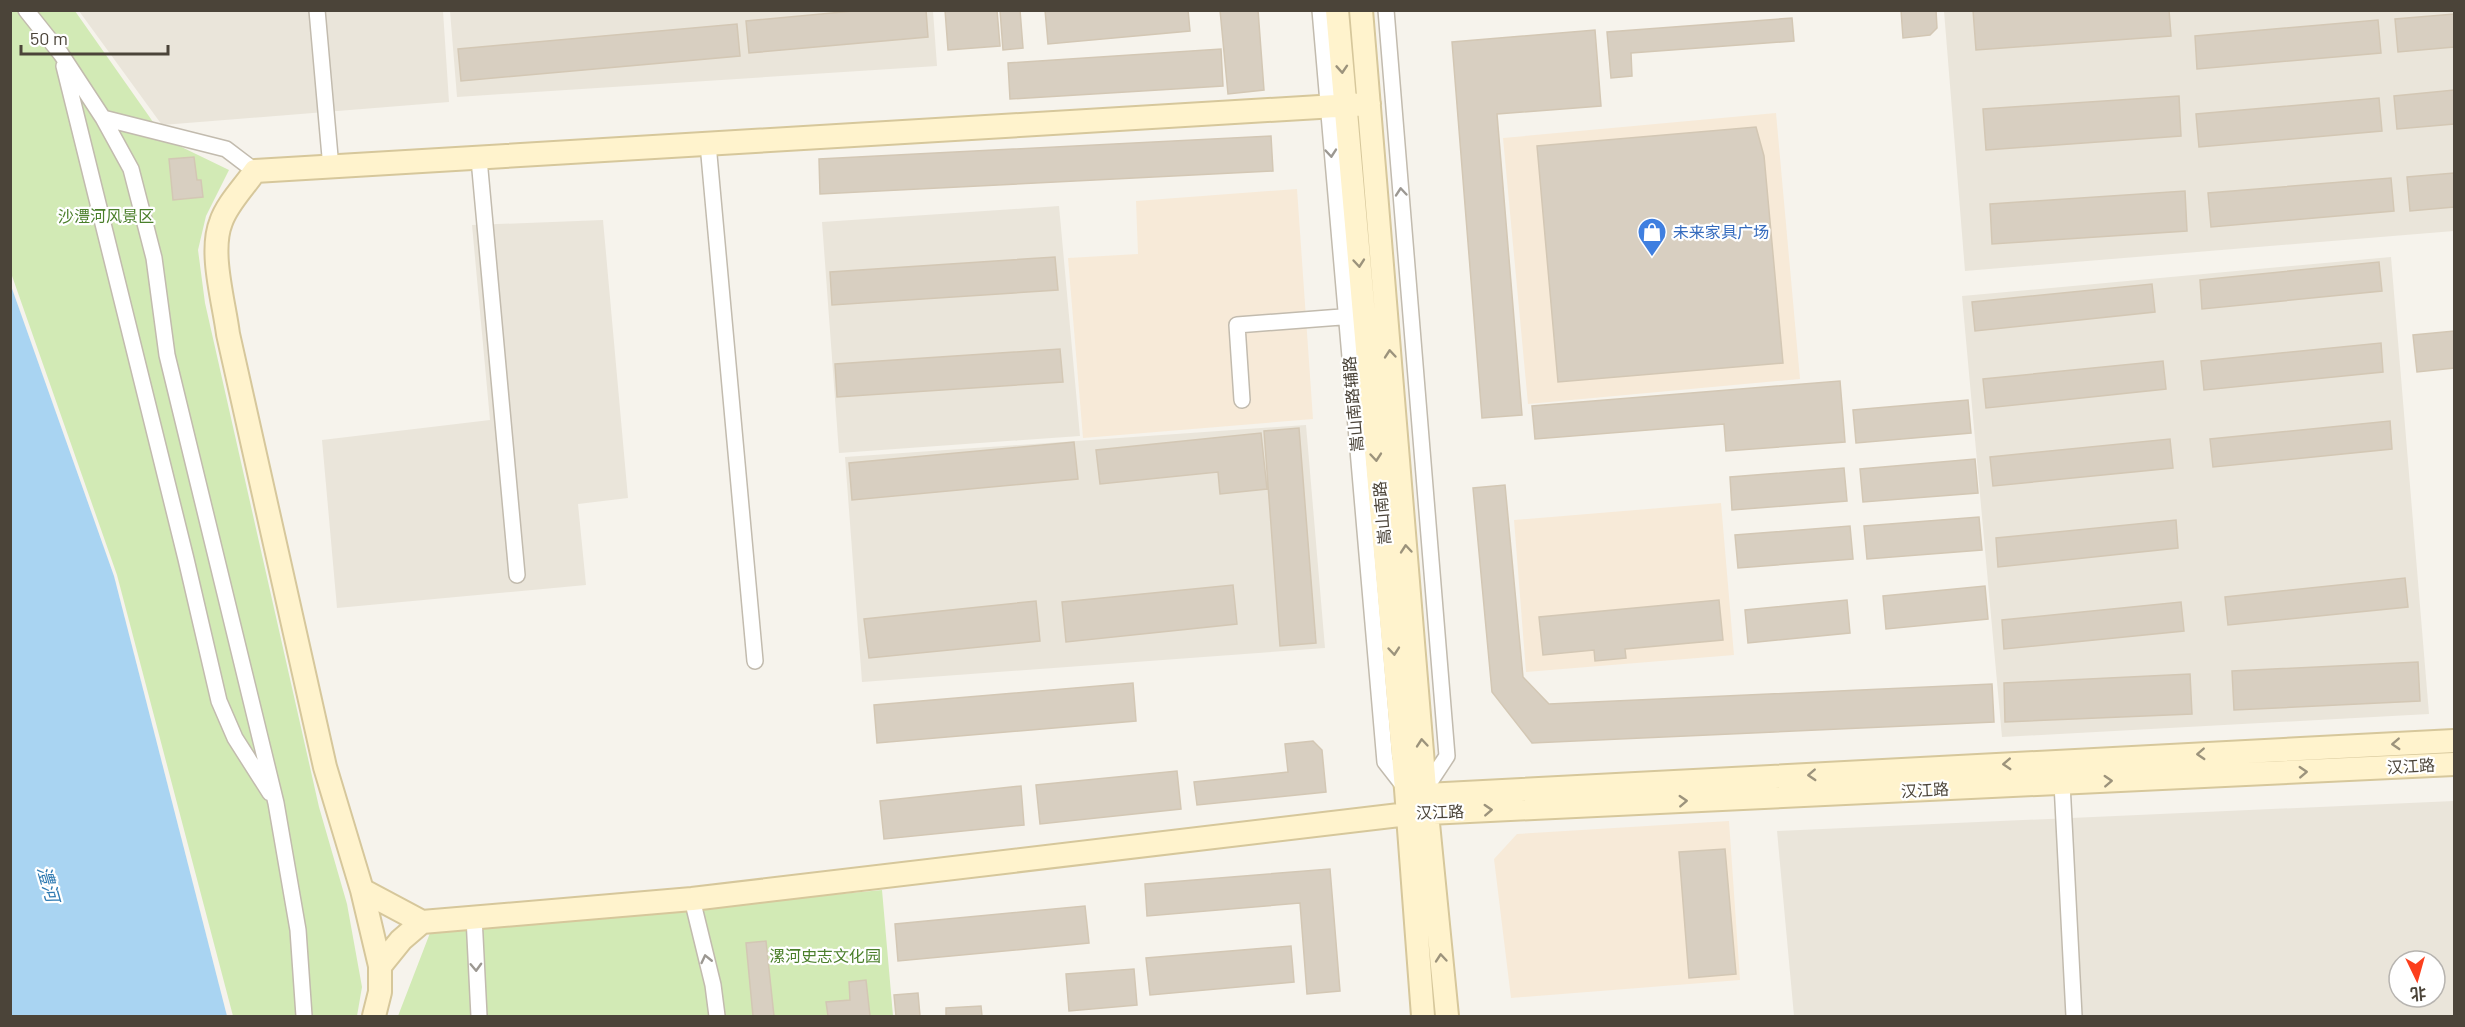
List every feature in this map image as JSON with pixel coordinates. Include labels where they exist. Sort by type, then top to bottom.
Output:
[{"type":"street","points":[[26,10],[61,54],[103,118],[131,169],[151,247],[167,355],[276,803],[298,930],[304,1017]]},
{"type":"street","points":[[317,10],[331,168]]},
{"type":"street","points":[[1320,10],[1336,106]]},
{"type":"street","name":"嵩山南路","points":[[1337,10],[1336,106],[1355,316],[1447,1017]]},
{"type":"street","name":"嵩山南路","points":[[1361,10],[1386,313],[1419,800],[1424,1017]]},
{"type":"street","points":[[1364,42],[1386,12]]},
{"type":"street","points":[[362,890],[422,922],[692,899],[1419,800],[1447,756],[1386,12]]},
{"type":"street","points":[[61,54],[219,701],[235,738],[276,803]]},
{"type":"street","points":[[103,118],[226,149],[255,171],[1369,104]]},
{"type":"street","points":[[708,144],[755,661]]},
{"type":"street","points":[[479,159],[517,575]]},
{"type":"street","points":[[255,171],[221,220],[215,241],[225,314],[325,767],[362,890],[380,966],[380,992],[374,1017]]},
{"type":"street","points":[[1242,400],[1237,325],[1386,313]]},
{"type":"street","name":"汉江路","points":[[1419,800],[2454,741]]},
{"type":"street","name":"汉江路","points":[[1419,800],[2062,783],[2454,764]]},
{"type":"street","points":[[2062,783],[2074,1017]]},
{"type":"street","points":[[692,899],[713,985],[717,1017]]},
{"type":"street","points":[[474,917],[479,1017]]},
{"type":"street","points":[[380,966],[401,940],[422,922]]},
{"type":"shaded area","points":[[79,11],[443,11],[449,102],[162,125]]},
{"type":"shaded area","points":[[450,11],[933,11],[937,66],[457,97]]},
{"type":"shaded area","points":[[1944,11],[2454,11],[2454,231],[1965,271]]},
{"type":"shaded area","name":"未来家具广场","points":[[1776,113],[1800,379],[1528,404],[1503,138]]},
{"type":"shaded area","points":[[1297,189],[1313,419],[1083,438],[1068,258],[1138,254],[1136,201]]},
{"type":"shaded area","points":[[1059,206],[1080,436],[839,453],[822,222]]},
{"type":"shaded area","points":[[603,220],[628,498],[578,504],[586,585],[337,608],[322,440],[490,420],[472,225]]},
{"type":"shaded area","points":[[2391,257],[2429,714],[2002,737],[1962,296]]},
{"type":"shaded area","points":[[1306,425],[1325,648],[862,682],[845,457]]},
{"type":"shaded area","points":[[1721,503],[1734,655],[1526,672],[1514,520]]},
{"type":"shaded area","points":[[2454,801],[2454,1016],[1794,1016],[1777,831]]},
{"type":"shaded area","points":[[1729,821],[1740,980],[1511,998],[1494,859],[1517,834]]},
{"type":"green space","name":"沙澧河风景区","points":[[10,11],[75,11],[165,139],[229,170],[206,216],[198,250],[205,303],[319,807],[347,904],[362,987],[357,1016],[233,1016],[117,575],[11,273]]},
{"type":"green space","name":"漯河史志文化园","points":[[882,890],[893,1016],[398,1016],[430,933]]},
{"type":"water","name":"澧河","points":[[10,283],[114,576],[227,1016],[11,1016]]},
{"type":"building","points":[[864,10],[926,10],[928,37],[749,53],[746,21]]},
{"type":"building","points":[[945,10],[997,10],[1000,46],[948,50]]},
{"type":"building","points":[[1000,10],[1020,10],[1023,48],[1003,50]]},
{"type":"building","points":[[1045,10],[1188,10],[1190,31],[1048,44]]},
{"type":"building","points":[[1220,10],[1258,10],[1264,90],[1228,94]]},
{"type":"building","points":[[1901,10],[1936,10],[1937,28],[1930,35],[1903,38]]},
{"type":"building","points":[[1973,10],[2169,10],[2171,36],[1976,50]]},
{"type":"building","points":[[2454,14],[2454,47],[2398,52],[2395,19]]},
{"type":"building","points":[[1792,18],[1794,41],[1631,53],[1632,76],[1611,78],[1607,32]]},
{"type":"building","points":[[2378,20],[2381,53],[2197,69],[2195,36]]},
{"type":"building","points":[[737,24],[740,56],[461,81],[458,49]]},
{"type":"building","points":[[1595,30],[1601,106],[1497,114],[1522,415],[1482,418],[1452,42]]},
{"type":"building","points":[[1221,49],[1223,86],[1010,99],[1008,63]]},
{"type":"building","points":[[2454,90],[2454,124],[2397,129],[2394,96]]},
{"type":"building","points":[[2179,96],[2181,136],[1986,150],[1983,109]]},
{"type":"building","points":[[2379,98],[2382,131],[2199,147],[2196,114]]},
{"type":"building","name":"未来家具广场","points":[[1756,127],[1764,156],[1783,363],[1558,382],[1537,146]]},
{"type":"building","points":[[1271,136],[1273,171],[820,194],[819,159]]},
{"type":"building","points":[[194,157],[197,180],[201,180],[203,197],[173,200],[169,159]]},
{"type":"building","points":[[2454,173],[2454,207],[2410,211],[2407,177]]},
{"type":"building","points":[[2391,178],[2394,211],[2211,227],[2208,193]]},
{"type":"building","points":[[2185,191],[2187,231],[1992,244],[1990,204]]},
{"type":"building","points":[[1055,257],[1058,290],[832,305],[830,272]]},
{"type":"building","points":[[2379,262],[2382,291],[2202,309],[2200,280]]},
{"type":"building","points":[[2152,284],[2155,312],[1975,331],[1972,302]]},
{"type":"building","points":[[2454,331],[2454,368],[2417,372],[2413,335]]},
{"type":"building","points":[[2381,343],[2383,372],[2204,390],[2201,361]]},
{"type":"building","points":[[1060,349],[1063,382],[837,397],[835,364]]},
{"type":"building","points":[[2163,361],[2166,389],[1986,408],[1983,379]]},
{"type":"building","points":[[1840,381],[1845,442],[1726,451],[1724,424],[1535,439],[1532,406]]},
{"type":"building","points":[[1968,400],[1971,433],[1856,443],[1853,410]]},
{"type":"building","points":[[2390,421],[2392,449],[2213,467],[2210,439]]},
{"type":"building","points":[[1299,428],[1316,643],[1280,646],[1264,431]]},
{"type":"building","points":[[1261,433],[1267,489],[1220,494],[1218,472],[1100,484],[1096,450]]},
{"type":"building","points":[[2170,439],[2173,468],[1993,486],[1990,457]]},
{"type":"building","points":[[1074,442],[1078,479],[852,500],[849,463]]},
{"type":"building","points":[[1975,459],[1978,493],[1863,502],[1860,469]]},
{"type":"building","points":[[1844,468],[1847,501],[1732,510],[1730,477]]},
{"type":"building","points":[[1505,485],[1523,677],[1549,704],[1992,684],[1994,722],[1532,743],[1492,692],[1473,488]]},
{"type":"building","points":[[1979,517],[1982,550],[1867,559],[1864,526]]},
{"type":"building","points":[[2176,520],[2178,548],[1998,567],[1996,538]]},
{"type":"building","points":[[1850,526],[1853,559],[1738,568],[1735,535]]},
{"type":"building","points":[[2405,578],[2408,607],[2228,625],[2225,597]]},
{"type":"building","points":[[1233,585],[1237,624],[1066,642],[1062,602]]},
{"type":"building","points":[[1985,586],[1988,619],[1886,629],[1883,596]]},
{"type":"building","points":[[1719,600],[1723,640],[1625,649],[1626,658],[1595,661],[1594,650],[1543,655],[1539,617]]},
{"type":"building","points":[[1847,600],[1850,633],[1748,643],[1745,610]]},
{"type":"building","points":[[1036,601],[1040,641],[869,658],[864,619]]},
{"type":"building","points":[[2181,602],[2184,631],[2004,649],[2002,620]]},
{"type":"building","points":[[2418,662],[2420,701],[2234,710],[2232,671]]},
{"type":"building","points":[[2190,674],[2192,714],[2005,722],[2004,683]]},
{"type":"building","points":[[1133,683],[1136,721],[877,743],[874,705]]},
{"type":"building","points":[[1313,741],[1322,750],[1326,792],[1197,805],[1194,782],[1288,772],[1285,744]]},
{"type":"building","points":[[1177,771],[1181,809],[1040,824],[1036,785]]},
{"type":"building","points":[[1021,786],[1024,825],[884,839],[880,801]]},
{"type":"building","points":[[1725,849],[1736,974],[1689,978],[1679,852]]},
{"type":"building","points":[[1330,869],[1340,991],[1307,994],[1300,903],[1147,916],[1145,884]]},
{"type":"building","points":[[1085,906],[1089,943],[898,961],[895,924]]},
{"type":"building","points":[[766,941],[774,1016],[753,1016],[746,943]]},
{"type":"building","points":[[1291,946],[1294,982],[1150,995],[1146,958]]},
{"type":"building","points":[[1134,969],[1137,1005],[1069,1011],[1066,974]]},
{"type":"building","points":[[866,980],[870,1016],[828,1016],[826,1002],[850,1000],[849,982]]},
{"type":"building","points":[[918,993],[920,1016],[896,1016],[894,995]]},
{"type":"building","points":[[981,1006],[982,1016],[946,1016],[946,1008]]},
{"type":"place","name":"未来家具广场","points":[[1652,258]]}]
